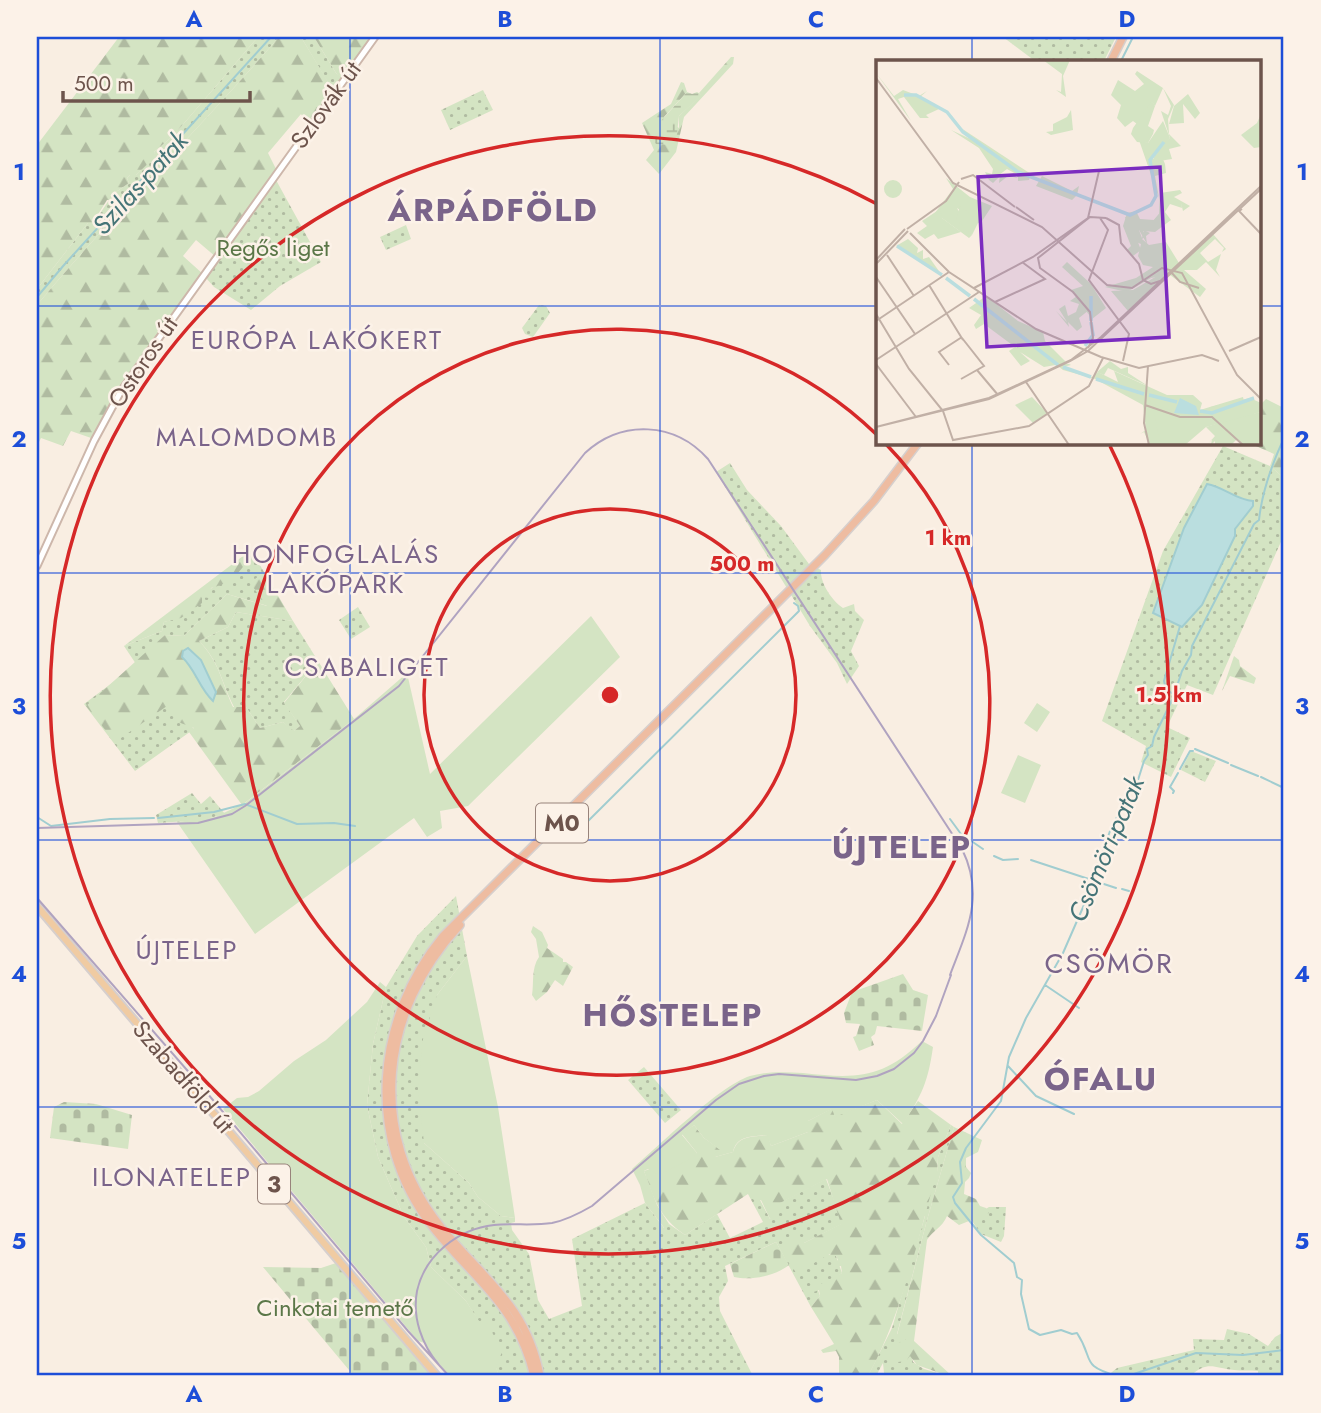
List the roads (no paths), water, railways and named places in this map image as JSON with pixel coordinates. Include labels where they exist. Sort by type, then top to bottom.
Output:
[{"type":"highway","points":[[1114,60],[1125,37]]},
{"type":"highway","name":"M0","points":[[534,1376],[520,1335],[502,1304],[424,1216],[398,1165],[388,1125],[385,1083],[391,1038],[405,995],[422,964],[443,936],[825,555],[920,444]]},
{"type":"highway","name":"M0","points":[[540,1376],[530,1341],[515,1311],[494,1283],[433,1216],[404,1162],[393,1115],[391,1082],[397,1036],[409,1002],[424,971],[456,931],[828,557],[877,503],[920,444]]},
{"type":"main road","name":"Szlovák út","points":[[277,174],[375,37]]},
{"type":"main road","name":"Ostoros út","points":[[37,566],[114,403],[136,368],[277,174]]},
{"type":"main road","name":"Szabadföld út","points":[[37,906],[437,1376]]},
{"type":"water","points":[[1207,484],[1253,501],[1253,506],[1235,529],[1235,536],[1202,605],[1182,627],[1153,613],[1184,528]]},
{"type":"water","points":[[188,648],[201,660],[216,692],[213,701],[182,657],[183,651]]},
{"type":"waterway","name":"Szilas-patak","points":[[37,297],[271,37]]},
{"type":"waterway","points":[[1122,60],[1133,37]]},
{"type":"waterway","name":"Csömöri-patak","points":[[1117,1376],[1092,1365],[1077,1333],[1061,1330],[1040,1335],[1029,1329],[1021,1294],[1022,1280],[1017,1277],[1014,1263],[981,1235],[953,1197],[962,1183],[960,1162],[966,1148],[1001,1101],[1009,1057],[1026,1018],[1063,953],[1084,905],[1110,831],[1138,780],[1148,755],[1147,749],[1152,746],[1173,698],[1182,671],[1191,655],[1192,646],[1254,524],[1259,520],[1268,478],[1284,438]]},
{"type":"waterway","points":[[559,832],[567,842],[799,611],[794,603]]},
{"type":"waterway","points":[[1173,694],[1166,689],[1164,681],[1180,626]]},
{"type":"waterway","points":[[1195,749],[1228,763]]},
{"type":"waterway","points":[[1180,769],[1190,751],[1193,751]]},
{"type":"waterway","points":[[1231,765],[1258,776]]},
{"type":"waterway","points":[[1173,793],[1170,787],[1178,773]]},
{"type":"waterway","points":[[1261,777],[1284,788]]},
{"type":"waterway","points":[[158,818],[214,812],[245,804],[297,824],[334,823],[355,826]]},
{"type":"waterway","points":[[37,817],[51,826],[110,819],[154,818]]},
{"type":"waterway","points":[[950,819],[961,834],[983,849]]},
{"type":"waterway","points":[[994,856],[1003,860],[1018,859]]},
{"type":"waterway","points":[[1031,860],[1116,888]]},
{"type":"waterway","points":[[1122,889],[1129,891]]},
{"type":"waterway","points":[[1045,985],[1079,1008]]},
{"type":"waterway","points":[[1008,1066],[1036,1096],[1074,1114]]},
{"type":"waterway","name":"Csömöri-patak","points":[[1128,1376],[1196,1353],[1243,1355],[1284,1350]]},
{"type":"tram line","points":[[37,828],[198,823],[232,814],[245,806],[399,686],[585,453],[615,434],[648,429],[680,438],[708,459],[962,849],[969,866],[973,898],[967,928],[950,975]]},
{"type":"tram line","points":[[37,898],[449,1376]]},
{"type":"tram line","points":[[439,1365],[420,1331],[416,1301],[421,1278],[427,1266],[445,1246],[456,1238],[481,1228],[501,1224],[552,1223],[583,1211],[716,1100],[739,1084],[779,1074],[856,1080],[894,1069],[914,1053],[923,1041],[936,1016],[951,975]]},
{"type":"district","name":"ÁRPÁDFÖLD","points":[[493,210]]},
{"type":"district","name":"EURÓPA LAKÓKERT","points":[[317,340]]},
{"type":"district","name":"MALOMDOMB","points":[[247,437]]},
{"type":"district","name":"HONFOGLALÁS LAKÓPARK","points":[[336,569]]},
{"type":"district","name":"CSABALIGET","points":[[367,667]]},
{"type":"district","name":"ÚJTELEP","points":[[902,847]]},
{"type":"district","name":"ÚJTELEP","points":[[187,950]]},
{"type":"district","name":"CSÖMÖR","points":[[1109,963]]},
{"type":"district","name":"HŐSTELEP","points":[[673,1015]]},
{"type":"district","name":"ÓFALU","points":[[1101,1079]]},
{"type":"district","name":"ILONATELEP","points":[[172,1177]]},
{"type":"park label","name":"Regős liget","points":[[273,248]]},
{"type":"park label","name":"Cinkotai temető","points":[[335,1308]]}]
